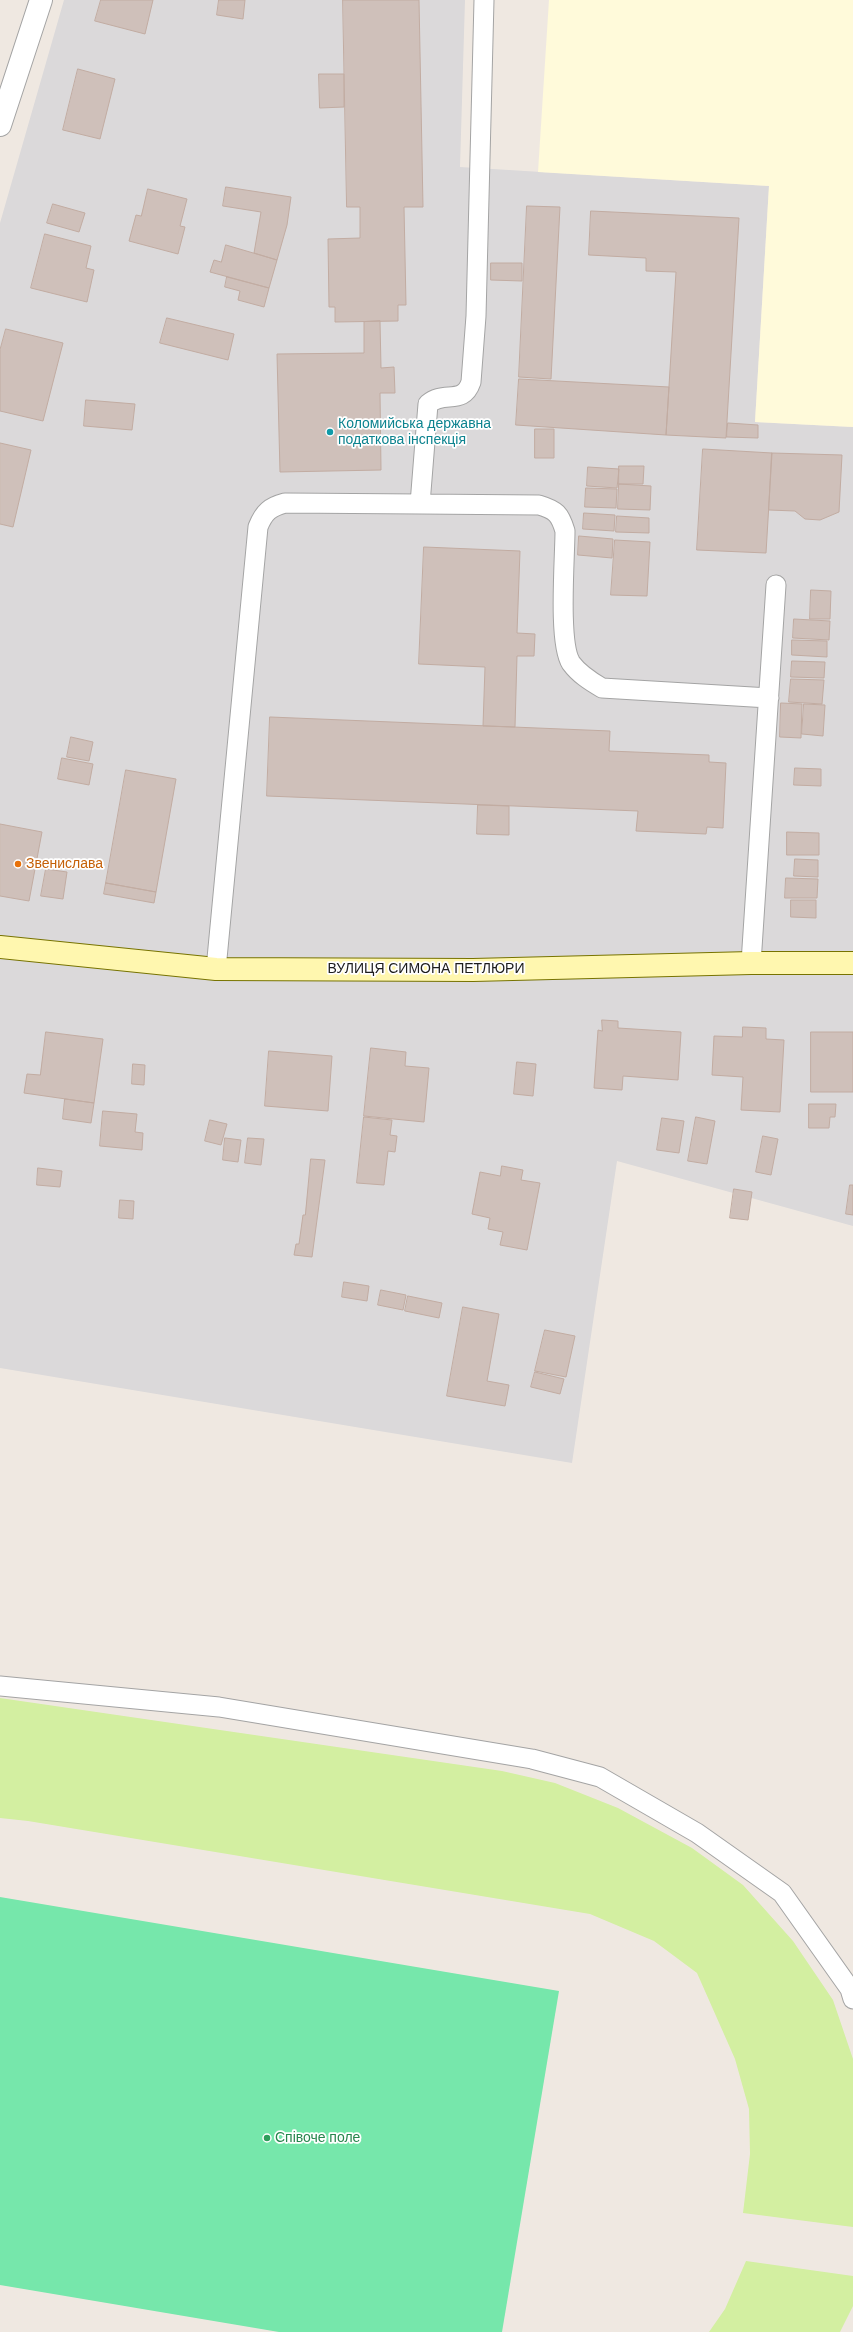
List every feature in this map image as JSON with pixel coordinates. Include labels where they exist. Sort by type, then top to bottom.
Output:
[{"type":"street","points":[[0,125],[41,0]]},
{"type":"street","name":"ВУЛИЦЯ СИМОНА ПЕТЛЮРИ","points":[[0,947],[216,969],[474,970],[751,963],[853,963]]},
{"type":"lane","points":[[420,504],[428,404],[434,398],[463,395],[469,390],[471,382],[476,316],[484,0]]},
{"type":"lane","points":[[216,969],[258,528],[263,515],[272,506],[285,503],[539,505],[551,509],[561,518],[565,531],[564,643],[571,662],[585,678],[602,688],[769,698]]},
{"type":"lane","points":[[751,963],[776,585]]},
{"type":"lane","points":[[0,1686],[220,1707],[532,1759],[600,1777],[697,1832],[782,1893],[850,1989],[853,1999]]},
{"type":"shaded area","points":[[64,0],[465,0],[460,167],[769,186],[755,422],[853,427],[853,1226],[617,1161],[572,1463],[0,1368],[0,223]]},
{"type":"shaded area","points":[[549,0],[853,0],[853,427],[755,422],[769,186],[538,172]]},
{"type":"green space","points":[[0,1698],[502,1771],[555,1783],[618,1808],[692,1848],[743,1885],[793,1941],[833,2000],[853,2059],[853,2227],[743,2213],[750,2154],[749,2109],[735,2059],[697,1973],[654,1941],[590,1914],[28,1821],[0,1818]]},
{"type":"green space","name":"Співоче поле","points":[[0,1897],[559,1991],[502,2332],[279,2332],[0,2285]]},
{"type":"green space","points":[[746,2261],[853,2276],[853,2306],[840,2332],[709,2332],[725,2309]]},
{"type":"building","points":[[101,0],[153,0],[145,34],[95,21]]},
{"type":"building","points":[[219,0],[245,0],[243,19],[217,15]]},
{"type":"building","points":[[343,0],[419,0],[423,207],[404,207],[406,305],[398,305],[398,321],[335,322],[335,307],[329,307],[328,239],[360,238],[360,207],[347,207]]},
{"type":"building","points":[[78,69],[115,79],[100,139],[63,130]]},
{"type":"building","points":[[319,74],[344,74],[344,107],[320,108]]},
{"type":"building","points":[[226,187],[291,197],[287,225],[277,260],[254,253],[261,212],[223,206]]},
{"type":"building","points":[[148,189],[187,199],[180,226],[185,227],[178,254],[129,241],[136,215],[141,216]]},
{"type":"building","points":[[53,204],[85,213],[79,232],[47,223]]},
{"type":"building","points":[[527,206],[560,207],[551,379],[519,377]]},
{"type":"building","points":[[591,211],[739,218],[726,438],[666,435],[676,272],[646,271],[646,258],[589,255]]},
{"type":"building","points":[[45,234],[91,246],[86,268],[94,270],[87,302],[31,288]]},
{"type":"building","points":[[226,245],[277,260],[269,288],[210,272],[214,260],[221,262]]},
{"type":"building","points":[[491,263],[522,263],[522,281],[491,280]]},
{"type":"building","points":[[227,277],[269,288],[264,307],[238,300],[240,291],[225,287]]},
{"type":"building","points":[[167,318],[234,334],[228,360],[160,343]]},
{"type":"building","name":"Коломийська державна податкова інспекція","points":[[380,321],[381,368],[394,367],[395,393],[380,393],[381,470],[280,472],[277,354],[364,353],[364,322]]},
{"type":"building","points":[[6,329],[63,343],[43,421],[0,411],[0,350]]},
{"type":"building","points":[[519,379],[669,387],[666,435],[516,425]]},
{"type":"building","points":[[86,400],[135,404],[132,430],[84,426]]},
{"type":"building","points":[[728,423],[758,425],[758,438],[727,437]]},
{"type":"building","points":[[535,429],[554,429],[554,458],[535,458]]},
{"type":"building","points":[[0,443],[31,450],[13,527],[0,524]]},
{"type":"building","points":[[703,449],[772,453],[766,553],[697,550]]},
{"type":"building","points":[[772,453],[842,455],[839,512],[820,520],[805,519],[795,511],[769,510]]},
{"type":"building","points":[[619,466],[644,466],[643,484],[619,484]]},
{"type":"building","points":[[588,467],[619,469],[617,488],[587,486]]},
{"type":"building","points":[[619,484],[651,486],[650,510],[618,509]]},
{"type":"building","points":[[586,488],[617,489],[616,508],[585,507]]},
{"type":"building","points":[[584,513],[615,515],[614,531],[583,529]]},
{"type":"building","points":[[617,516],[649,518],[649,533],[616,532]]},
{"type":"building","points":[[579,536],[613,539],[612,558],[578,555]]},
{"type":"building","points":[[615,540],[650,542],[647,596],[611,595]]},
{"type":"building","points":[[424,547],[520,551],[517,633],[535,634],[534,656],[517,656],[515,727],[483,726],[485,667],[419,664]]},
{"type":"building","points":[[811,590],[831,591],[830,619],[810,619]]},
{"type":"building","points":[[794,619],[830,621],[829,640],[793,638]]},
{"type":"building","points":[[792,640],[827,641],[827,657],[792,655]]},
{"type":"building","points":[[792,661],[825,662],[824,678],[791,677]]},
{"type":"building","points":[[791,679],[824,680],[822,704],[789,702]]},
{"type":"building","points":[[781,703],[802,704],[801,738],[780,737]]},
{"type":"building","points":[[804,704],[825,705],[823,736],[802,734]]},
{"type":"building","points":[[270,717],[610,731],[609,751],[709,755],[709,762],[726,763],[723,828],[707,827],[706,834],[636,831],[638,811],[267,796]]},
{"type":"building","points":[[71,737],[93,742],[89,761],[67,757]]},
{"type":"building","points":[[62,758],[93,764],[89,785],[58,779]]},
{"type":"building","points":[[795,768],[821,769],[821,786],[794,785]]},
{"type":"building","points":[[126,770],[176,779],[156,892],[106,883]]},
{"type":"building","points":[[478,805],[509,806],[509,835],[477,834]]},
{"type":"building","name":"Звенислава","points":[[0,824],[42,832],[29,901],[0,896]]},
{"type":"building","points":[[787,832],[819,833],[819,855],[787,855]]},
{"type":"building","points":[[795,859],[818,860],[818,877],[794,876]]},
{"type":"building","points":[[46,869],[67,872],[63,899],[41,896]]},
{"type":"building","points":[[786,878],[818,879],[817,898],[785,898]]},
{"type":"building","points":[[106,883],[156,892],[154,903],[104,894]]},
{"type":"building","points":[[791,900],[816,900],[816,918],[791,917]]},
{"type":"building","points":[[602,1020],[618,1021],[618,1028],[681,1032],[678,1080],[623,1076],[622,1090],[594,1088],[598,1030],[602,1031]]},
{"type":"building","points":[[743,1027],[766,1028],[766,1039],[784,1040],[780,1112],[741,1110],[743,1077],[712,1075],[714,1036],[742,1037]]},
{"type":"building","points":[[46,1032],[103,1039],[94,1103],[24,1093],[27,1074],[40,1075]]},
{"type":"building","points":[[811,1032],[853,1032],[853,1092],[811,1092]]},
{"type":"building","points":[[371,1048],[406,1052],[405,1066],[429,1068],[424,1122],[364,1116]]},
{"type":"building","points":[[269,1051],[332,1056],[328,1111],[265,1106]]},
{"type":"building","points":[[517,1062],[536,1064],[533,1096],[514,1094]]},
{"type":"building","points":[[133,1064],[145,1065],[144,1085],[132,1084]]},
{"type":"building","points":[[65,1099],[94,1103],[91,1123],[63,1119]]},
{"type":"building","points":[[809,1104],[836,1104],[835,1117],[830,1117],[829,1128],[809,1128]]},
{"type":"building","points":[[103,1111],[137,1114],[135,1132],[143,1133],[142,1150],[100,1146]]},
{"type":"building","points":[[364,1117],[392,1120],[390,1135],[397,1136],[395,1152],[388,1151],[384,1185],[357,1183]]},
{"type":"building","points":[[696,1117],[715,1121],[707,1164],[688,1161]]},
{"type":"building","points":[[662,1118],[684,1121],[679,1153],[657,1150]]},
{"type":"building","points":[[210,1120],[227,1124],[221,1145],[205,1141]]},
{"type":"building","points":[[763,1136],[778,1139],[771,1175],[756,1172]]},
{"type":"building","points":[[225,1138],[241,1140],[238,1162],[223,1160]]},
{"type":"building","points":[[248,1138],[264,1139],[261,1165],[245,1163]]},
{"type":"building","points":[[311,1159],[325,1160],[312,1257],[294,1255],[296,1244],[299,1244],[303,1215],[305,1215]]},
{"type":"building","points":[[502,1166],[523,1170],[521,1180],[540,1183],[527,1250],[500,1245],[503,1232],[488,1229],[490,1218],[472,1214],[480,1172],[500,1176]]},
{"type":"building","points":[[38,1168],[62,1171],[60,1187],[37,1185]]},
{"type":"building","points":[[850,1185],[853,1185],[853,1215],[846,1214]]},
{"type":"building","points":[[734,1189],[752,1192],[748,1220],[730,1218]]},
{"type":"building","points":[[120,1200],[134,1201],[133,1219],[119,1218]]},
{"type":"building","points":[[344,1282],[369,1286],[367,1301],[342,1297]]},
{"type":"building","points":[[381,1290],[406,1295],[403,1310],[378,1305]]},
{"type":"building","points":[[408,1296],[442,1303],[439,1318],[405,1311]]},
{"type":"building","points":[[463,1307],[499,1314],[487,1381],[509,1385],[505,1406],[447,1396]]},
{"type":"building","points":[[545,1330],[575,1336],[566,1377],[535,1371]]},
{"type":"building","points":[[535,1372],[564,1379],[560,1394],[531,1387]]},
{"type":"place","name":"Коломийська державна податкова інспекція","points":[[330,432]]},
{"type":"place","name":"Звенислава","points":[[18,864]]},
{"type":"place","name":"Співоче поле","points":[[267,2138]]}]
